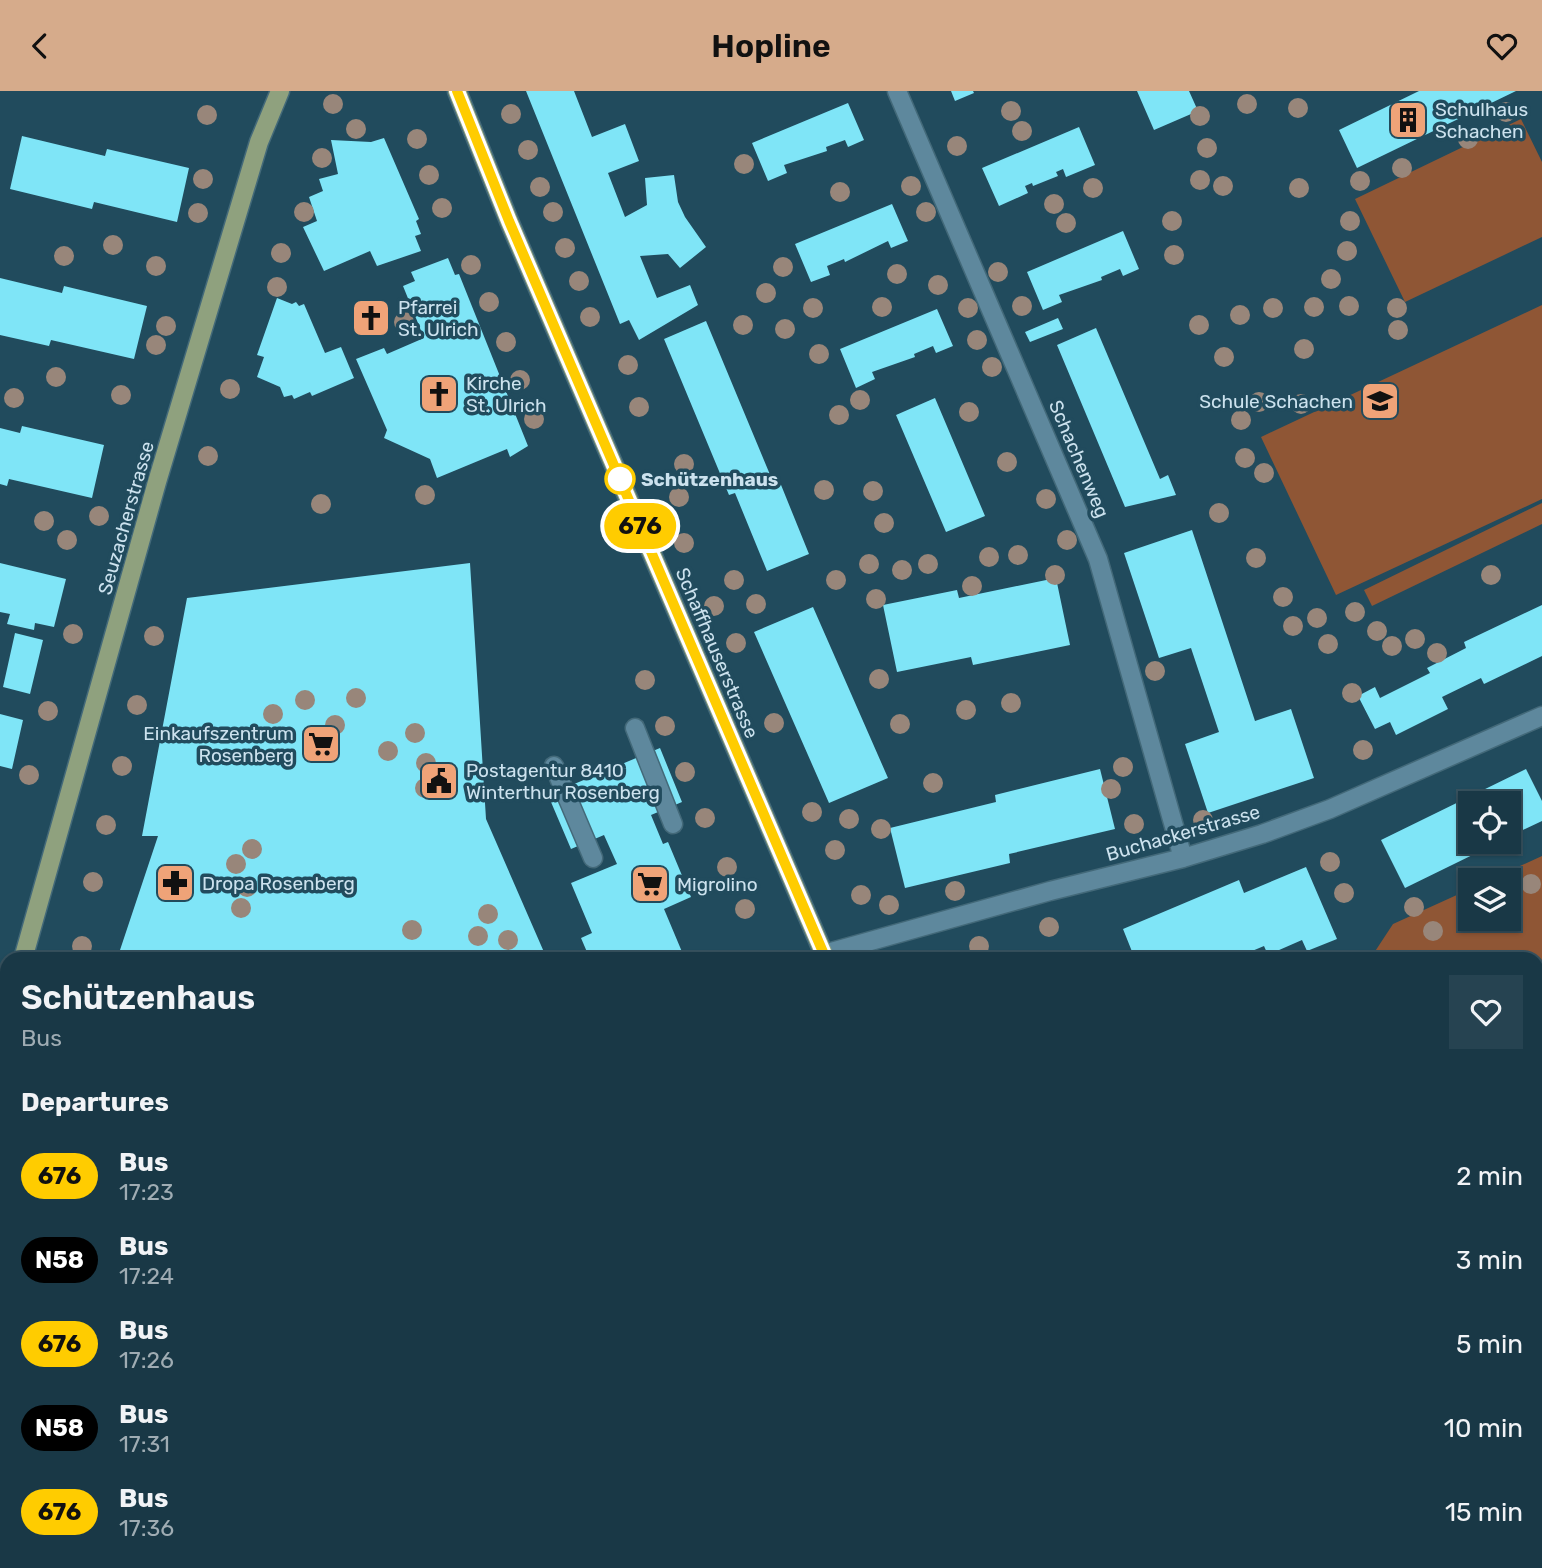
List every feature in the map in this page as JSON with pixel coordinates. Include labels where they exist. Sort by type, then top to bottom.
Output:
[{"type":"main road","name":"Seuzacherstrasse","points":[[25,952],[157,482],[259,142],[280,91]]},
{"type":"main road","name":"Schaffhauserstrasse","points":[[457,91],[509,221],[823,952]]},
{"type":"street","name":"Schachenweg","points":[[897,91],[1098,559],[1183,858]]},
{"type":"street","name":"Buchackerstrasse","points":[[842,952],[1049,891],[1183,858],[1330,809],[1542,716]]},
{"type":"street","points":[[635,728],[673,824]]},
{"type":"street","points":[[554,766],[593,858]]},
{"type":"shaded area","points":[[1521,119],[1542,162],[1542,237],[1405,302],[1355,199]]},
{"type":"shaded area","points":[[1542,305],[1542,499],[1336,595],[1261,437]]},
{"type":"shaded area","points":[[1542,503],[1542,524],[1372,606],[1364,590]]},
{"type":"shaded area","points":[[1542,856],[1542,952],[1375,952],[1393,924],[1458,894],[1458,931],[1521,931],[1521,868],[1516,868]]},
{"type":"building","points":[[526,91],[574,91],[592,137],[625,124],[639,161],[608,173],[625,217],[647,205],[645,178],[674,175],[678,202],[706,247],[680,268],[668,254],[640,256],[657,298],[690,285],[698,305],[639,340],[629,320],[620,324]]},
{"type":"building","points":[[951,91],[973,91],[974,93],[955,101]]},
{"type":"building","points":[[1137,91],[1189,91],[1198,111],[1154,130]]},
{"type":"building","name":"Schulhaus Schachen","points":[[1419,91],[1516,91],[1357,168],[1339,130]]},
{"type":"building","points":[[848,103],[864,140],[848,147],[845,140],[826,147],[827,151],[784,165],[787,173],[768,181],[752,143]]},
{"type":"building","points":[[1079,127],[1095,165],[1066,177],[1063,169],[1056,172],[1058,176],[1033,186],[1032,183],[1025,186],[1028,193],[999,206],[982,168]]},
{"type":"building","points":[[22,136],[105,156],[107,149],[189,168],[177,222],[94,202],[92,209],[10,189]]},
{"type":"building","points":[[384,138],[419,219],[416,221],[421,234],[415,236],[421,251],[377,266],[370,251],[324,271],[303,227],[317,221],[309,197],[323,191],[319,179],[338,174],[331,140],[371,142]]},
{"type":"building","points":[[892,204],[908,241],[891,248],[888,241],[845,262],[844,259],[827,266],[830,275],[811,282],[795,244]]},
{"type":"building","points":[[1123,231],[1139,269],[1123,276],[1120,269],[1101,277],[1102,280],[1059,295],[1062,302],[1043,310],[1027,272]]},
{"type":"building","name":"Kirche St. Ulrich","points":[[448,258],[455,275],[459,274],[528,446],[510,457],[507,449],[437,478],[430,459],[384,438],[387,430],[356,359],[384,348],[387,354],[424,338],[403,286],[415,281],[411,272]]},
{"type":"building","points":[[0,278],[62,293],[64,286],[147,306],[134,359],[51,340],[49,346],[0,335]]},
{"type":"building","points":[[277,298],[292,304],[296,302],[299,306],[304,304],[325,353],[341,347],[354,378],[312,396],[310,392],[294,399],[292,395],[284,397],[280,387],[257,377],[264,357],[257,355]]},
{"type":"building","points":[[937,309],[953,346],[936,353],[933,346],[914,354],[915,357],[872,372],[875,379],[856,388],[840,349]]},
{"type":"building","points":[[1058,318],[1063,329],[1030,342],[1025,332]]},
{"type":"building","points":[[706,321],[771,477],[777,475],[809,554],[767,571],[735,493],[729,495],[664,339]]},
{"type":"building","points":[[1096,328],[1160,479],[1168,475],[1176,495],[1125,507],[1057,345]]},
{"type":"building","points":[[935,398],[985,516],[946,532],[896,415]]},
{"type":"building","points":[[22,426],[104,445],[92,498],[9,479],[7,486],[0,484],[0,428],[20,433]]},
{"type":"building","points":[[1192,530],[1255,721],[1291,709],[1314,778],[1208,813],[1185,744],[1219,732],[1191,648],[1159,658],[1124,553]]},
{"type":"building","points":[[0,563],[66,579],[54,627],[35,623],[34,630],[7,624],[10,614],[0,612]]},
{"type":"building","name":"Einkaufszentrum Rosenberg","points":[[470,563],[486,819],[544,952],[119,952],[158,836],[142,836],[187,598]]},
{"type":"building","points":[[1056,578],[1070,645],[973,665],[971,657],[897,672],[883,605],[957,590],[959,598]]},
{"type":"building","points":[[1542,605],[1542,656],[1484,684],[1481,678],[1442,697],[1448,709],[1396,735],[1390,722],[1375,729],[1358,696],[1375,687],[1380,698],[1430,673],[1427,668],[1466,648],[1464,642]]},
{"type":"building","points":[[813,607],[888,778],[829,803],[754,632]]},
{"type":"building","points":[[15,633],[43,640],[30,694],[3,687]]},
{"type":"building","points":[[0,714],[23,720],[12,769],[0,766]]},
{"type":"building","points":[[660,748],[682,802],[651,815],[663,844],[668,842],[691,897],[664,909],[682,952],[587,952],[581,938],[592,933],[571,883],[617,864],[604,835],[571,849],[548,795]]},
{"type":"building","points":[[1100,769],[1115,829],[1009,854],[1010,863],[905,888],[890,828],[996,802],[995,795]]},
{"type":"building","points":[[1526,769],[1542,801],[1542,821],[1521,831],[1521,791],[1481,791]]},
{"type":"building","points":[[1458,802],[1458,854],[1474,854],[1405,888],[1381,840]]},
{"type":"building","points":[[1306,867],[1337,939],[1307,951],[1302,940],[1275,952],[1267,952],[1264,946],[1250,952],[1132,952],[1123,929],[1239,880],[1244,893]]},
{"type":"bus line","name":"676","points":[[457,91],[509,221],[823,952]]},
{"type":"place","name":"Schulhaus Schachen","points":[[1408,120]]},
{"type":"place","name":"Pfarrei St. Ulrich","points":[[371,318]]},
{"type":"place","name":"Kirche St. Ulrich","points":[[439,394]]},
{"type":"place","name":"Schule Schachen","points":[[1380,401]]},
{"type":"place","name":"Schützenhaus","points":[[620,479]]},
{"type":"place","name":"Einkaufszentrum Rosenberg","points":[[321,744]]},
{"type":"place","name":"Postagentur 8410 Winterthur Rosenberg","points":[[439,781]]},
{"type":"place","name":"Dropa Rosenberg","points":[[175,883]]},
{"type":"place","name":"Migrolino","points":[[650,884]]}]
